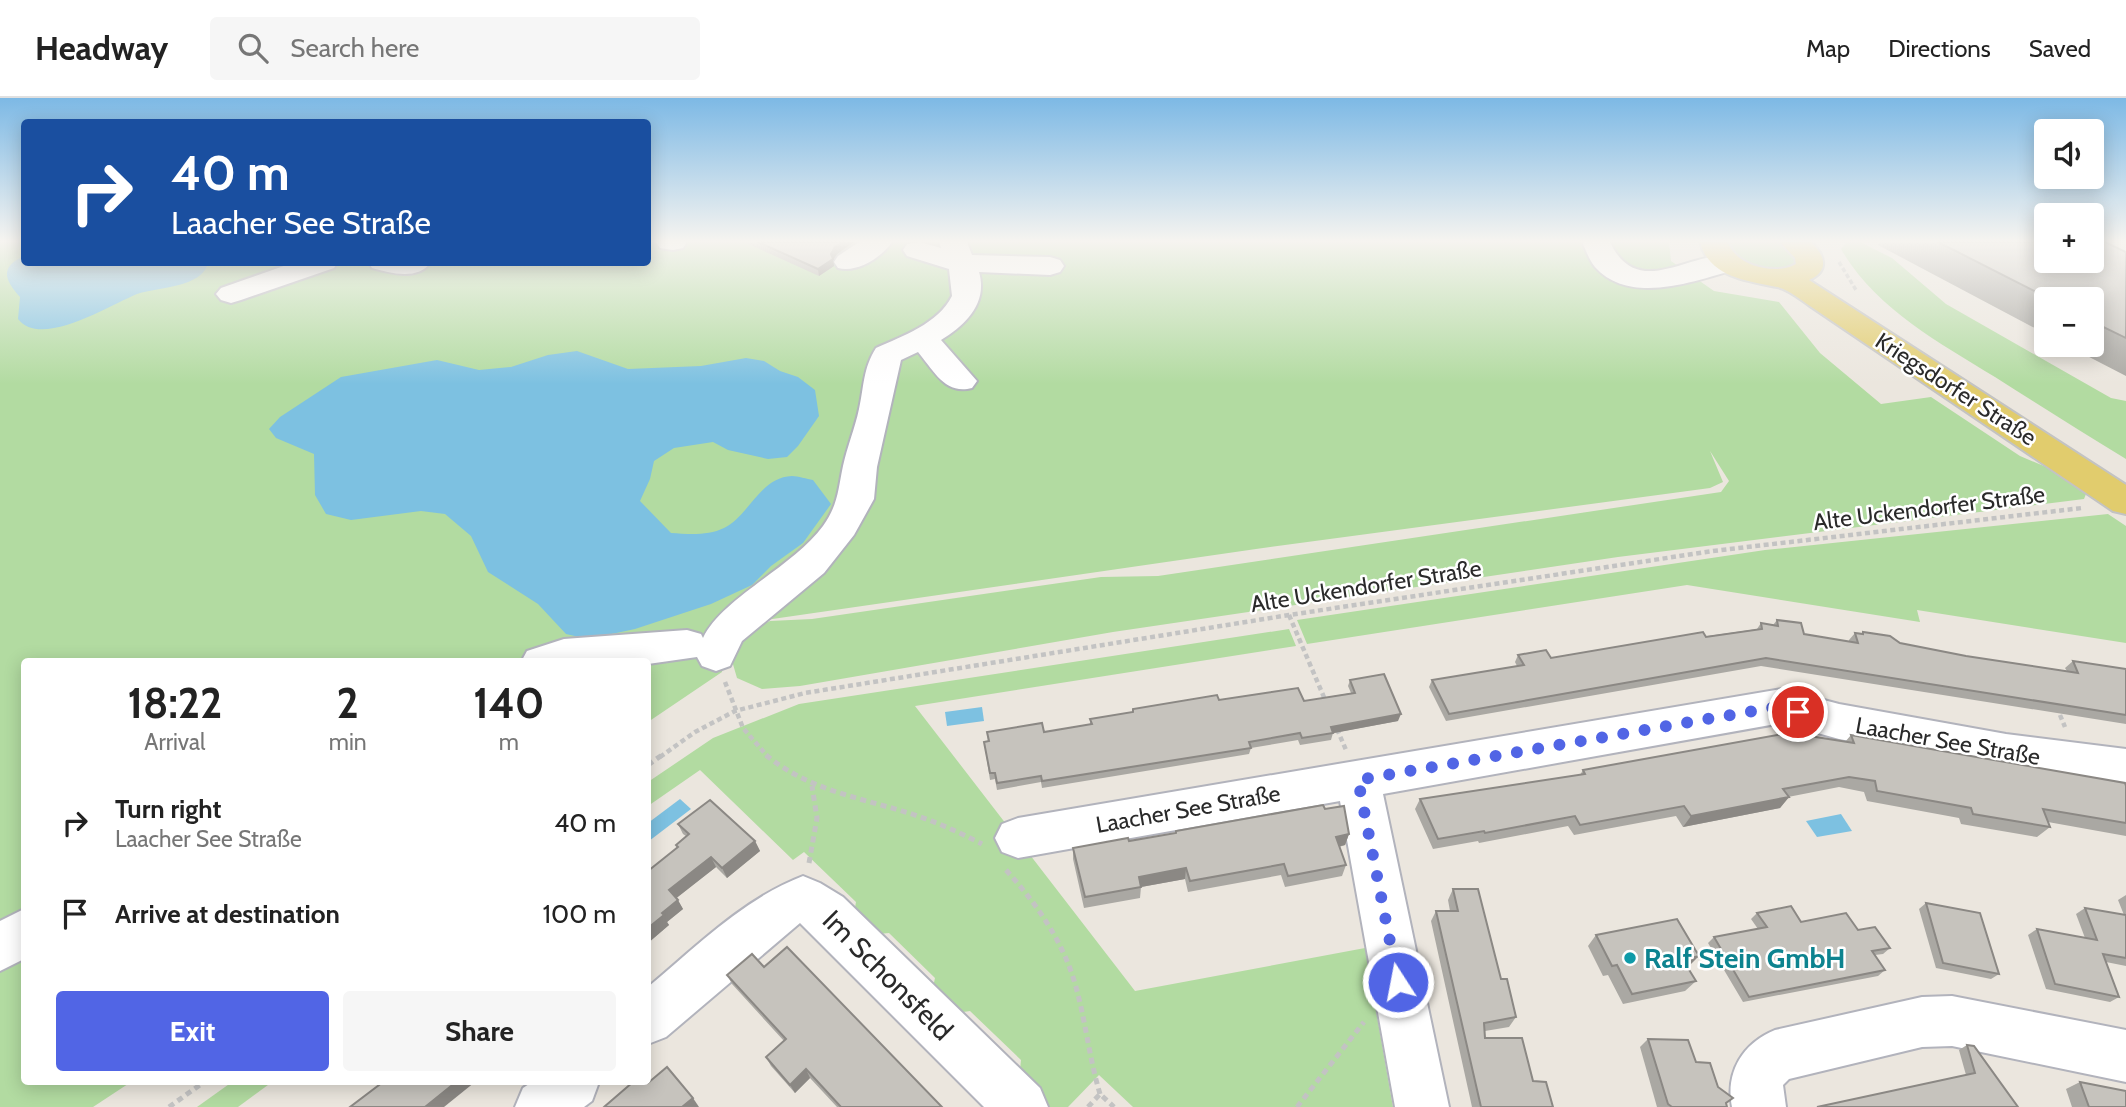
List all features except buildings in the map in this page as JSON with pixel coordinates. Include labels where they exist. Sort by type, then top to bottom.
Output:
[{"type":"main road","name":"Kriegsdorfer Straße","points":[[1810,289],[1821,300],[2111,504]]},
{"type":"main road","name":"Kriegsdorfer Straße","points":[[1818,289],[2126,481]]},
{"type":"street","points":[[231,294],[245,289]]},
{"type":"street","points":[[554,658],[564,655],[701,650],[811,563],[836,535],[856,499],[860,467],[876,408],[879,377],[887,355],[951,320],[962,307],[967,289]]},
{"type":"street","points":[[922,337],[961,381]]},
{"type":"street","name":"Laacher See Straße","points":[[998,850],[1358,780],[1782,706],[1814,717],[1962,744],[2092,766],[2126,768]]},
{"type":"street","points":[[1358,780],[1422,1107]]},
{"type":"street","name":"Im Schonsfeld","points":[[651,1016],[767,919],[803,898],[826,913],[1021,1107]]},
{"type":"street","points":[[0,948],[21,934]]},
{"type":"street","points":[[1759,1107],[1756,1091],[1759,1072],[1775,1056],[1922,1021],[1952,1021],[2126,1056]]},
{"type":"street","points":[[542,1107],[569,1085]]},
{"type":"path","name":"Alte Uckendorfer Straße","points":[[651,763],[695,732],[735,711],[805,693],[1289,615],[1713,551],[2111,504]]},
{"type":"path","points":[[1289,615],[1331,714]]},
{"type":"path","points":[[735,711],[755,744],[774,761],[812,786],[931,820],[998,850],[1040,912],[1072,973],[1090,1063],[1100,1094],[1114,1107]]},
{"type":"path","points":[[1336,727],[1358,780]]},
{"type":"path","points":[[803,898],[817,818],[812,786]]},
{"type":"path","points":[[1297,1107],[1376,1006],[1403,1007]]},
{"type":"path","points":[[169,1107],[200,1085]]},
{"type":"path","points":[[1088,1107],[1100,1094]]},
{"type":"green space","points":[[0,289],[1711,289],[1779,302],[1820,353],[1881,404],[1931,397],[2020,456],[2058,472],[2086,494],[2084,499],[1618,557],[1113,632],[800,686],[762,689],[737,678],[730,654],[745,632],[770,621],[812,619],[1101,577],[1158,576],[1721,492],[1729,481],[1710,451],[1723,482],[1710,488],[1256,549],[752,622],[725,651],[722,672],[651,720],[651,658],[21,658],[21,1085],[126,1085],[93,1107],[0,1107]]},
{"type":"green space","points":[[1871,289],[1928,289],[1946,304],[2034,354],[2034,357],[2039,357],[2111,398],[2126,401],[2126,459],[1952,351],[1909,322]]},
{"type":"green space","points":[[2108,514],[2126,526],[2126,643],[1917,610],[1920,622],[1687,585],[1307,644],[1297,620],[1765,550]]},
{"type":"green space","points":[[1289,629],[1296,646],[915,706],[1135,991],[1365,948],[1393,1107],[1133,1107],[1099,1075],[1068,1107],[1048,1107],[1019,1080],[1021,1060],[970,1011],[950,1014],[931,996],[935,978],[889,933],[868,935],[853,919],[856,902],[804,852],[793,860],[700,770],[651,804],[651,780],[713,738],[799,704]]},
{"type":"green space","points":[[228,1085],[268,1085],[238,1107],[197,1107]]},
{"type":"water","points":[[13,289],[159,289],[137,294],[76,322],[42,329],[29,327],[18,319],[20,297]]},
{"type":"water","points":[[577,351],[628,369],[701,366],[746,358],[764,361],[780,371],[798,377],[815,390],[819,416],[787,457],[768,459],[728,450],[713,442],[674,448],[654,461],[650,479],[640,501],[671,533],[705,533],[718,531],[733,522],[763,490],[781,478],[794,476],[813,480],[831,504],[803,543],[771,566],[752,585],[711,604],[635,629],[588,639],[566,634],[538,604],[488,572],[471,536],[445,514],[421,511],[351,520],[326,514],[315,495],[314,454],[276,438],[269,429],[280,417],[341,377],[437,360],[479,370],[511,367],[548,355]]},
{"type":"water","points":[[982,707],[984,721],[947,726],[945,712]]},
{"type":"water","points":[[680,799],[691,809],[651,839],[651,821]]},
{"type":"water","points":[[1841,814],[1852,831],[1817,837],[1806,821]]},
{"type":"place","name":"Ralf Stein GmbH","points":[[1630,958]]},
{"type":"route","points":[[1398,982],[1358,780],[1782,706],[1798,712]]}]
